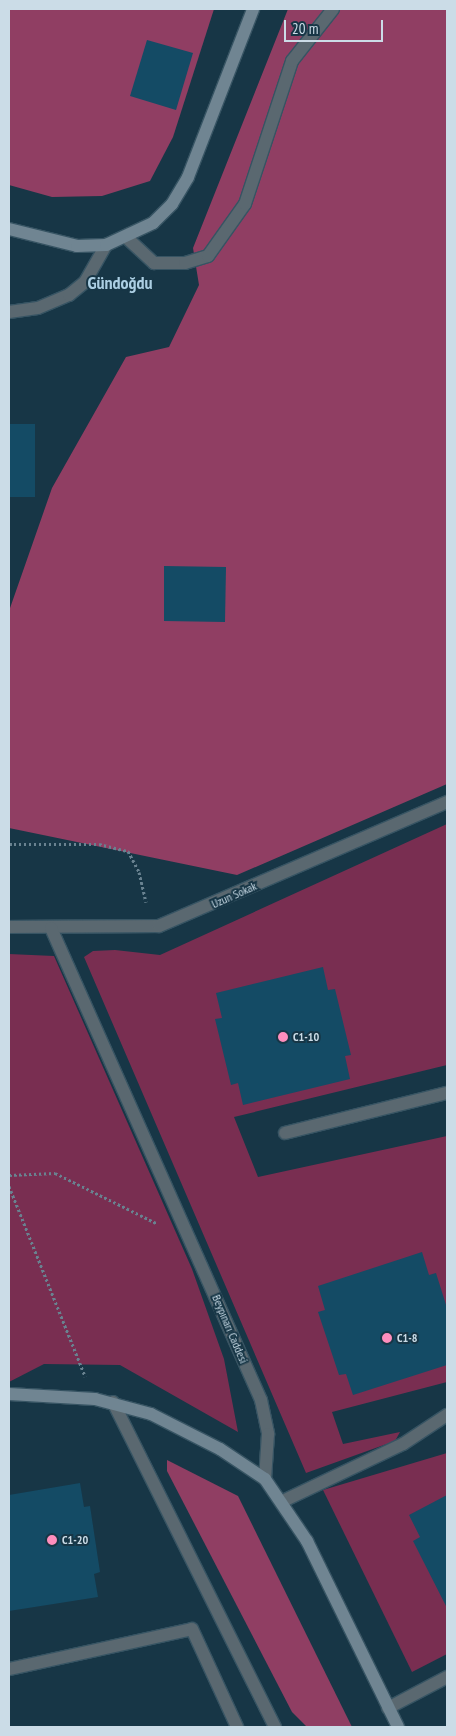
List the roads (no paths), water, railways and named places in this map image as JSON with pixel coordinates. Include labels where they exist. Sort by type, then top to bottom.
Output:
[{"type":"street","points":[[9,229],[77,246],[106,245],[127,238],[172,204],[188,177],[253,9]]},
{"type":"street","points":[[127,238],[154,263],[185,264],[208,256],[245,204],[292,61],[334,9]]},
{"type":"street","points":[[9,312],[38,308],[68,295],[85,282],[106,245]]},
{"type":"street","name":"Uzun Sokak","points":[[9,926],[148,928],[447,802]]},
{"type":"street","name":"Beypınarı Caddesi","points":[[51,928],[188,1232],[261,1400],[269,1452],[265,1479]]},
{"type":"street","points":[[285,1133],[447,1093]]},
{"type":"street","points":[[9,1394],[95,1399],[113,1402],[184,1430],[265,1479],[283,1501],[307,1541],[398,1727]]},
{"type":"street","points":[[113,1402],[275,1727]]},
{"type":"street","points":[[283,1501],[403,1444],[447,1415]]},
{"type":"street","points":[[9,1668],[192,1629],[237,1727]]},
{"type":"street","points":[[388,1708],[447,1677]]},
{"type":"place","name":"C1-10","points":[[283,1037]]},
{"type":"place","name":"C1-8","points":[[387,1338]]},
{"type":"place","name":"C1-20","points":[[52,1540]]},
{"type":"district","name":"Gündoğdu","points":[[120,283]]}]
